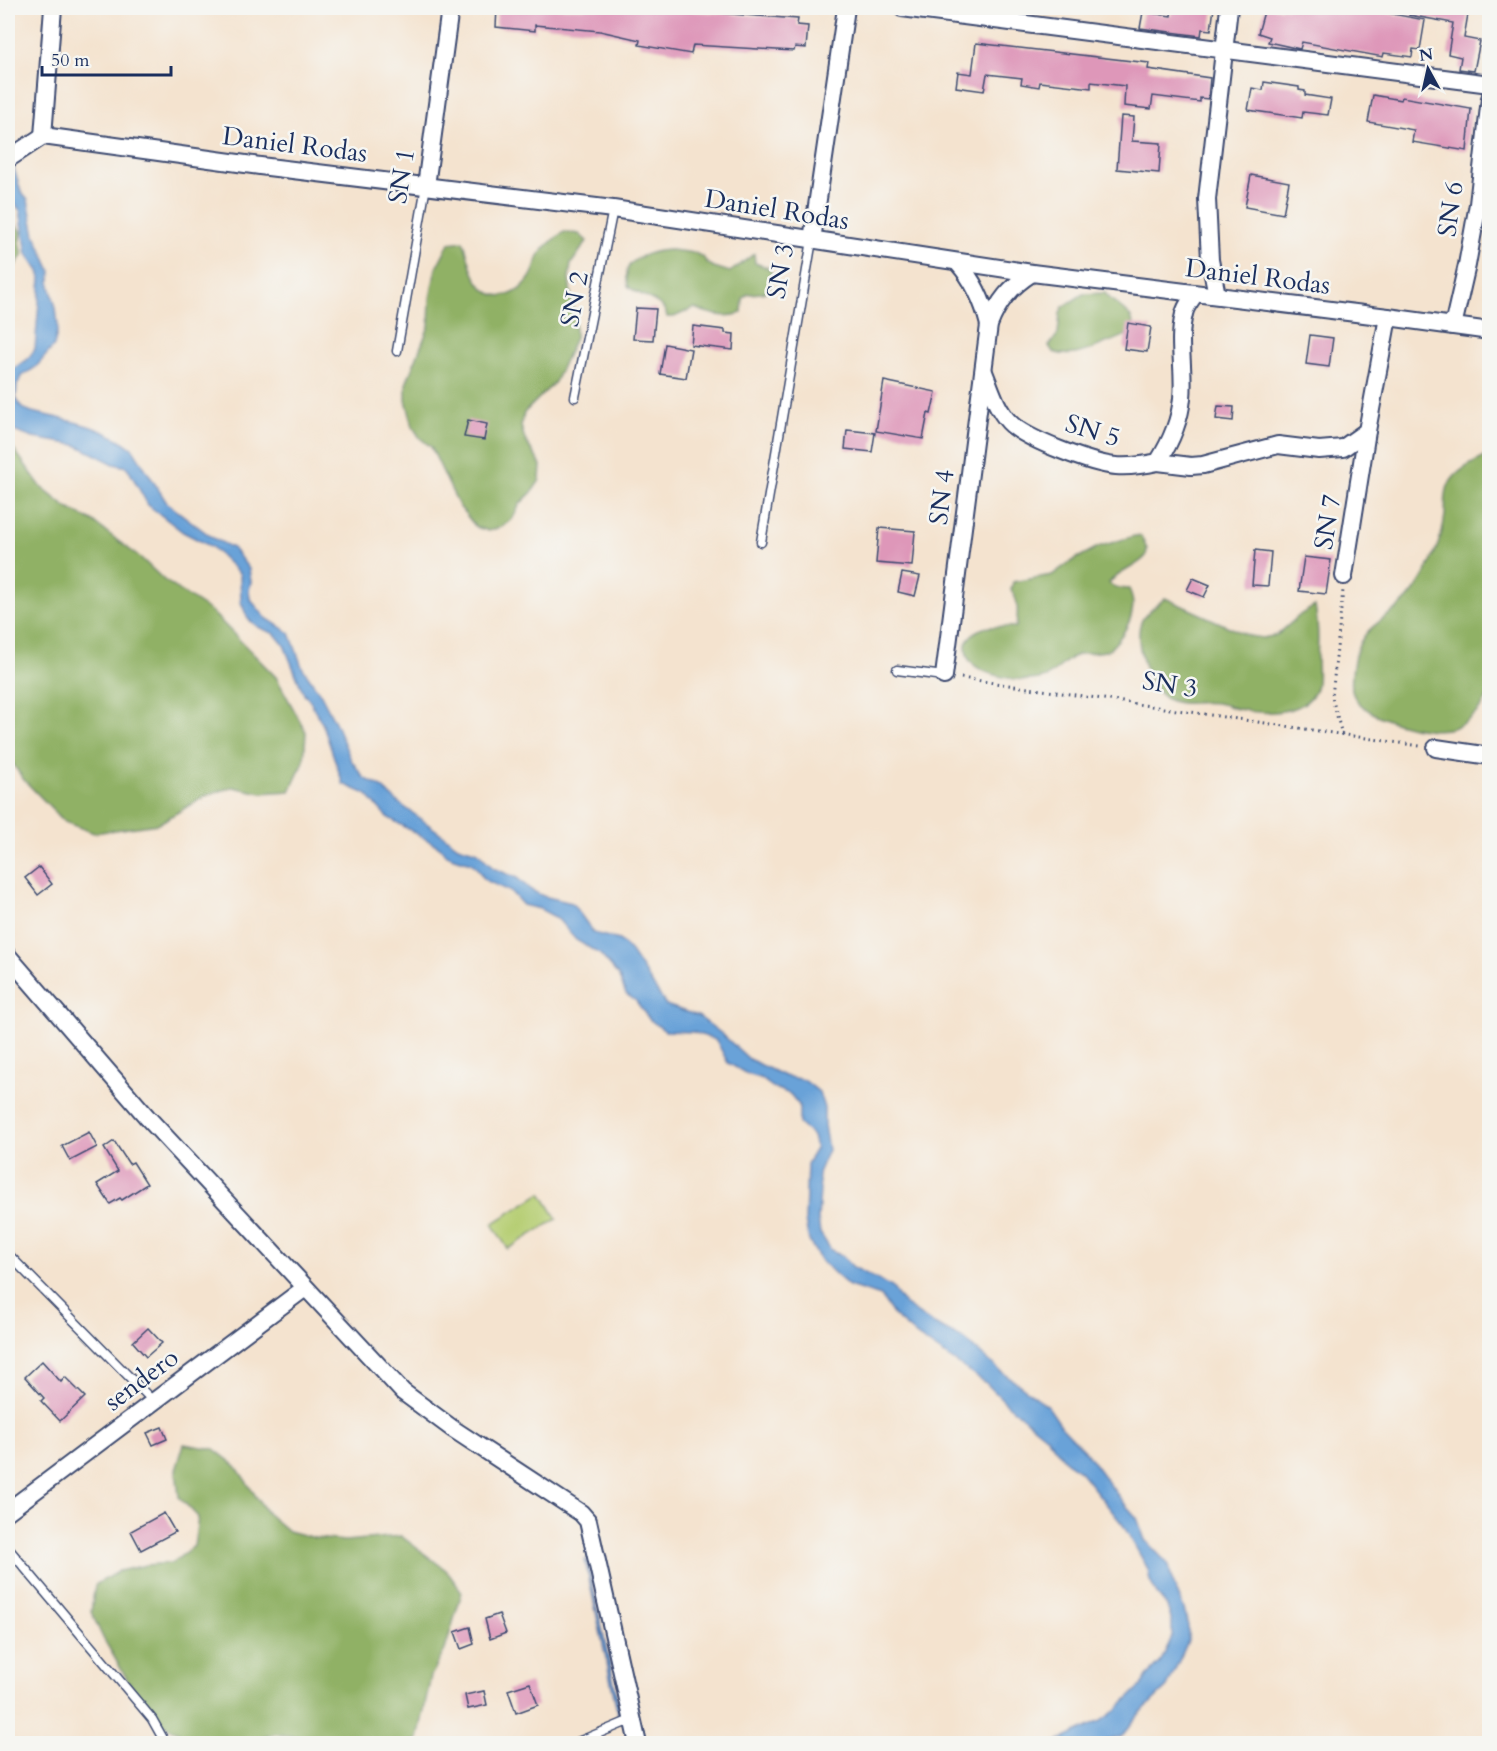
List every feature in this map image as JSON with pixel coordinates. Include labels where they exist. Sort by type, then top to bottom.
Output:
[{"type":"street","points":[[14,155],[50,137],[53,8]]},
{"type":"street","name":"SN 1","points":[[426,186],[450,8]]},
{"type":"street","name":"SN 3","points":[[812,240],[846,8]]},
{"type":"street","points":[[902,8],[952,10],[1223,51],[1490,84]]},
{"type":"street","points":[[1217,295],[1210,260],[1208,199],[1229,8]]},
{"type":"street","name":"SN 6","points":[[1453,326],[1478,204],[1490,98]]},
{"type":"street","name":"Daniel Rodas","points":[[50,137],[613,209],[958,263],[1490,332]]},
{"type":"street","name":"SN 4","points":[[958,263],[970,277],[985,309],[989,325]]},
{"type":"street","name":"SN 4","points":[[944,676],[989,325],[1006,293],[1032,273]]},
{"type":"street","points":[[1158,462],[1168,447],[1180,414],[1181,333],[1184,312],[1195,294]]},
{"type":"street","name":"SN 7","points":[[1344,576],[1388,317]]},
{"type":"street","name":"SN 5","points":[[983,370],[1000,412],[1011,424],[1093,461],[1115,466],[1136,466],[1158,462],[1203,465],[1278,445],[1319,450],[1343,448],[1367,431]]},
{"type":"street","points":[[1436,748],[1490,756]]},
{"type":"street","points":[[8,956],[147,1117],[403,1392],[453,1429],[581,1513],[588,1521],[638,1743]]},
{"type":"street","name":"sendero","points":[[8,1511],[305,1288]]},
{"type":"lane","name":"SN 1","points":[[397,351],[426,186]]},
{"type":"lane","name":"SN 2","points":[[575,397],[613,209]]},
{"type":"lane","name":"SN 3","points":[[760,542],[812,240]]},
{"type":"lane","points":[[897,670],[944,676]]},
{"type":"lane","points":[[10,1256],[153,1401]]},
{"type":"lane","points":[[8,1548],[152,1719],[166,1743]]},
{"type":"lane","points":[[573,1743],[633,1719]]},
{"type":"path","name":"SN 7","points":[[1342,735],[1332,697],[1344,576]]},
{"type":"path","name":"SN 3","points":[[944,676],[1436,748]]},
{"type":"green space","points":[[8,217],[22,232],[20,244],[23,254],[8,276]]},
{"type":"green space","points":[[564,232],[579,234],[587,241],[571,264],[569,279],[575,338],[555,382],[524,413],[521,426],[525,440],[541,465],[540,480],[520,504],[513,518],[503,526],[489,531],[476,527],[459,506],[431,447],[420,438],[413,427],[406,400],[406,384],[429,326],[430,298],[436,268],[449,243],[463,241],[477,280],[489,292],[503,296],[523,286],[531,276],[542,250]]},
{"type":"green space","points":[[671,250],[695,253],[714,267],[730,272],[754,254],[755,263],[769,268],[773,275],[769,290],[748,294],[743,299],[742,313],[735,315],[717,315],[694,308],[674,317],[667,317],[665,311],[657,303],[628,286],[627,273],[629,266],[642,256]]},
{"type":"green space","points":[[1105,293],[1132,319],[1133,331],[1081,353],[1067,355],[1053,352],[1049,346],[1058,334],[1060,313],[1063,307],[1083,294]]},
{"type":"green space","points":[[8,441],[42,488],[66,507],[92,521],[142,559],[164,580],[212,612],[276,677],[306,732],[304,761],[290,791],[261,793],[233,787],[207,795],[158,824],[94,833],[65,822],[24,780],[8,757]]},
{"type":"green space","points":[[1489,455],[1490,691],[1475,714],[1452,728],[1441,730],[1412,727],[1382,718],[1359,703],[1353,694],[1352,676],[1357,651],[1369,630],[1405,601],[1425,574],[1441,535],[1446,491],[1452,479],[1467,467]]},
{"type":"green space","points":[[1141,536],[1147,549],[1146,556],[1109,583],[1115,588],[1129,589],[1133,606],[1129,622],[1109,650],[1077,655],[1050,675],[1028,680],[995,675],[976,667],[970,661],[966,644],[975,632],[987,627],[1016,627],[1017,608],[1011,590],[1013,582],[1052,575],[1098,547]]},
{"type":"green space","points":[[1165,598],[1249,636],[1263,638],[1277,635],[1301,614],[1315,606],[1318,643],[1317,684],[1313,695],[1296,708],[1272,712],[1248,711],[1214,703],[1180,703],[1167,699],[1160,694],[1148,675],[1139,639],[1142,620]]},
{"type":"green space","points":[[541,1193],[557,1219],[508,1249],[492,1224]]},
{"type":"green space","points":[[184,1444],[214,1449],[236,1466],[267,1513],[288,1531],[315,1538],[345,1541],[401,1536],[446,1570],[462,1592],[445,1650],[431,1676],[418,1739],[410,1744],[317,1744],[304,1738],[274,1734],[247,1743],[198,1743],[164,1725],[134,1691],[103,1638],[91,1612],[95,1585],[119,1571],[146,1565],[172,1563],[194,1546],[198,1517],[179,1497],[176,1470]]},
{"type":"water","points":[[13,165],[21,192],[28,200],[35,235],[51,271],[50,286],[58,327],[54,346],[36,367],[22,376],[17,385],[16,398],[22,408],[98,429],[122,441],[133,449],[167,503],[213,538],[233,548],[249,569],[250,599],[266,618],[290,633],[302,667],[321,695],[351,760],[364,778],[380,786],[399,803],[458,846],[478,852],[493,868],[517,878],[531,890],[543,896],[572,903],[594,933],[619,940],[631,952],[666,1005],[698,1016],[749,1059],[784,1076],[804,1080],[819,1092],[824,1108],[828,1150],[818,1173],[820,1190],[818,1219],[820,1233],[831,1250],[842,1256],[853,1267],[892,1287],[904,1304],[932,1323],[965,1340],[1003,1373],[1047,1405],[1062,1427],[1085,1451],[1137,1518],[1145,1540],[1169,1565],[1171,1577],[1184,1609],[1188,1626],[1188,1641],[1167,1687],[1140,1713],[1121,1737],[1097,1743],[1054,1743],[1101,1721],[1116,1710],[1141,1686],[1160,1663],[1172,1637],[1172,1622],[1167,1606],[1150,1581],[1148,1569],[1123,1525],[1080,1471],[1066,1462],[1047,1437],[1008,1405],[986,1383],[917,1336],[894,1316],[881,1296],[849,1286],[821,1261],[809,1241],[805,1221],[807,1164],[816,1149],[813,1136],[799,1124],[799,1105],[790,1094],[728,1063],[716,1040],[693,1032],[665,1031],[649,1019],[636,1001],[626,994],[618,975],[600,954],[576,940],[557,918],[540,909],[523,905],[511,892],[485,880],[471,863],[445,854],[440,847],[387,817],[366,794],[343,784],[323,725],[303,692],[284,645],[275,634],[258,627],[248,619],[241,602],[240,574],[212,547],[183,532],[148,505],[127,467],[114,464],[76,445],[33,438],[8,429],[8,372],[27,360],[35,349],[41,278],[27,254],[20,210],[8,197],[8,168]]},
{"type":"water","points":[[587,1559],[621,1715],[618,1715],[585,1560]]},
{"type":"building","points":[[497,8],[692,8],[692,11],[798,19],[797,25],[808,26],[806,48],[795,47],[794,51],[693,45],[691,54],[639,45],[640,40],[600,31],[535,25],[535,31],[496,27]]},
{"type":"building","points":[[1172,8],[1214,8],[1211,30],[1202,29],[1201,36],[1140,28],[1143,12],[1171,16]]},
{"type":"building","points":[[1265,8],[1388,8],[1387,13],[1425,20],[1420,50],[1413,49],[1412,57],[1384,53],[1383,57],[1302,42],[1300,49],[1268,42],[1270,37],[1258,33]]},
{"type":"building","points":[[1409,8],[1469,8],[1464,38],[1480,41],[1474,71],[1459,69],[1461,57],[1448,54],[1453,23],[1409,15]]},
{"type":"building","points":[[976,43],[1149,63],[1148,69],[1210,78],[1208,99],[1200,98],[1200,102],[1153,96],[1151,109],[1124,106],[1125,86],[1091,82],[1091,88],[1040,82],[1039,87],[1021,84],[1022,78],[987,74],[984,91],[956,87],[958,72],[972,74]]},
{"type":"building","points":[[1264,82],[1299,87],[1299,90],[1305,91],[1305,95],[1331,99],[1328,115],[1303,112],[1302,118],[1248,110],[1252,88],[1263,90]]},
{"type":"building","points":[[1373,95],[1401,100],[1402,97],[1471,109],[1467,151],[1412,142],[1414,130],[1368,122]]},
{"type":"building","points":[[1121,116],[1134,117],[1132,141],[1161,143],[1159,173],[1117,169]]},
{"type":"building","points":[[1251,175],[1289,182],[1283,214],[1245,207]]},
{"type":"building","points":[[636,308],[656,309],[653,340],[633,339]]},
{"type":"building","points":[[1128,323],[1151,327],[1147,352],[1124,349]]},
{"type":"building","points":[[693,326],[725,330],[725,333],[734,334],[733,350],[691,345]]},
{"type":"building","points":[[1310,335],[1333,338],[1329,367],[1306,364]]},
{"type":"building","points":[[665,344],[691,349],[686,378],[660,374]]},
{"type":"building","points":[[884,381],[936,392],[931,414],[928,413],[923,439],[876,431]]},
{"type":"building","points":[[1218,406],[1234,407],[1233,421],[1216,419]]},
{"type":"building","points":[[468,420],[487,424],[484,440],[464,437]]},
{"type":"building","points":[[847,430],[875,433],[872,452],[845,449]]},
{"type":"building","points":[[879,528],[915,531],[912,566],[876,563]]},
{"type":"building","points":[[1255,550],[1271,552],[1268,586],[1252,585]]},
{"type":"building","points":[[1304,557],[1331,560],[1326,594],[1299,591]]},
{"type":"building","points":[[902,573],[920,576],[915,596],[898,592]]},
{"type":"building","points":[[1193,578],[1210,585],[1204,597],[1187,590]]},
{"type":"building","points":[[39,867],[52,884],[38,895],[25,878]]},
{"type":"building","points":[[89,1132],[97,1147],[70,1161],[62,1146]]},
{"type":"building","points":[[114,1141],[129,1164],[133,1162],[147,1184],[122,1200],[120,1198],[110,1204],[97,1184],[118,1171],[104,1148]]},
{"type":"building","points":[[148,1328],[162,1343],[146,1357],[133,1342]]},
{"type":"building","points":[[42,1361],[61,1382],[65,1377],[85,1397],[60,1421],[41,1401],[44,1398],[25,1377]]},
{"type":"building","points":[[162,1427],[167,1439],[153,1445],[147,1433]]},
{"type":"building","points":[[164,1513],[175,1532],[141,1550],[131,1531]]},
{"type":"building","points":[[499,1614],[506,1633],[490,1639],[485,1619]]},
{"type":"building","points":[[470,1627],[474,1644],[461,1649],[455,1632]]},
{"type":"building","points":[[530,1683],[538,1705],[516,1713],[508,1690]]},
{"type":"building","points":[[484,1691],[487,1705],[468,1709],[465,1695]]}]
